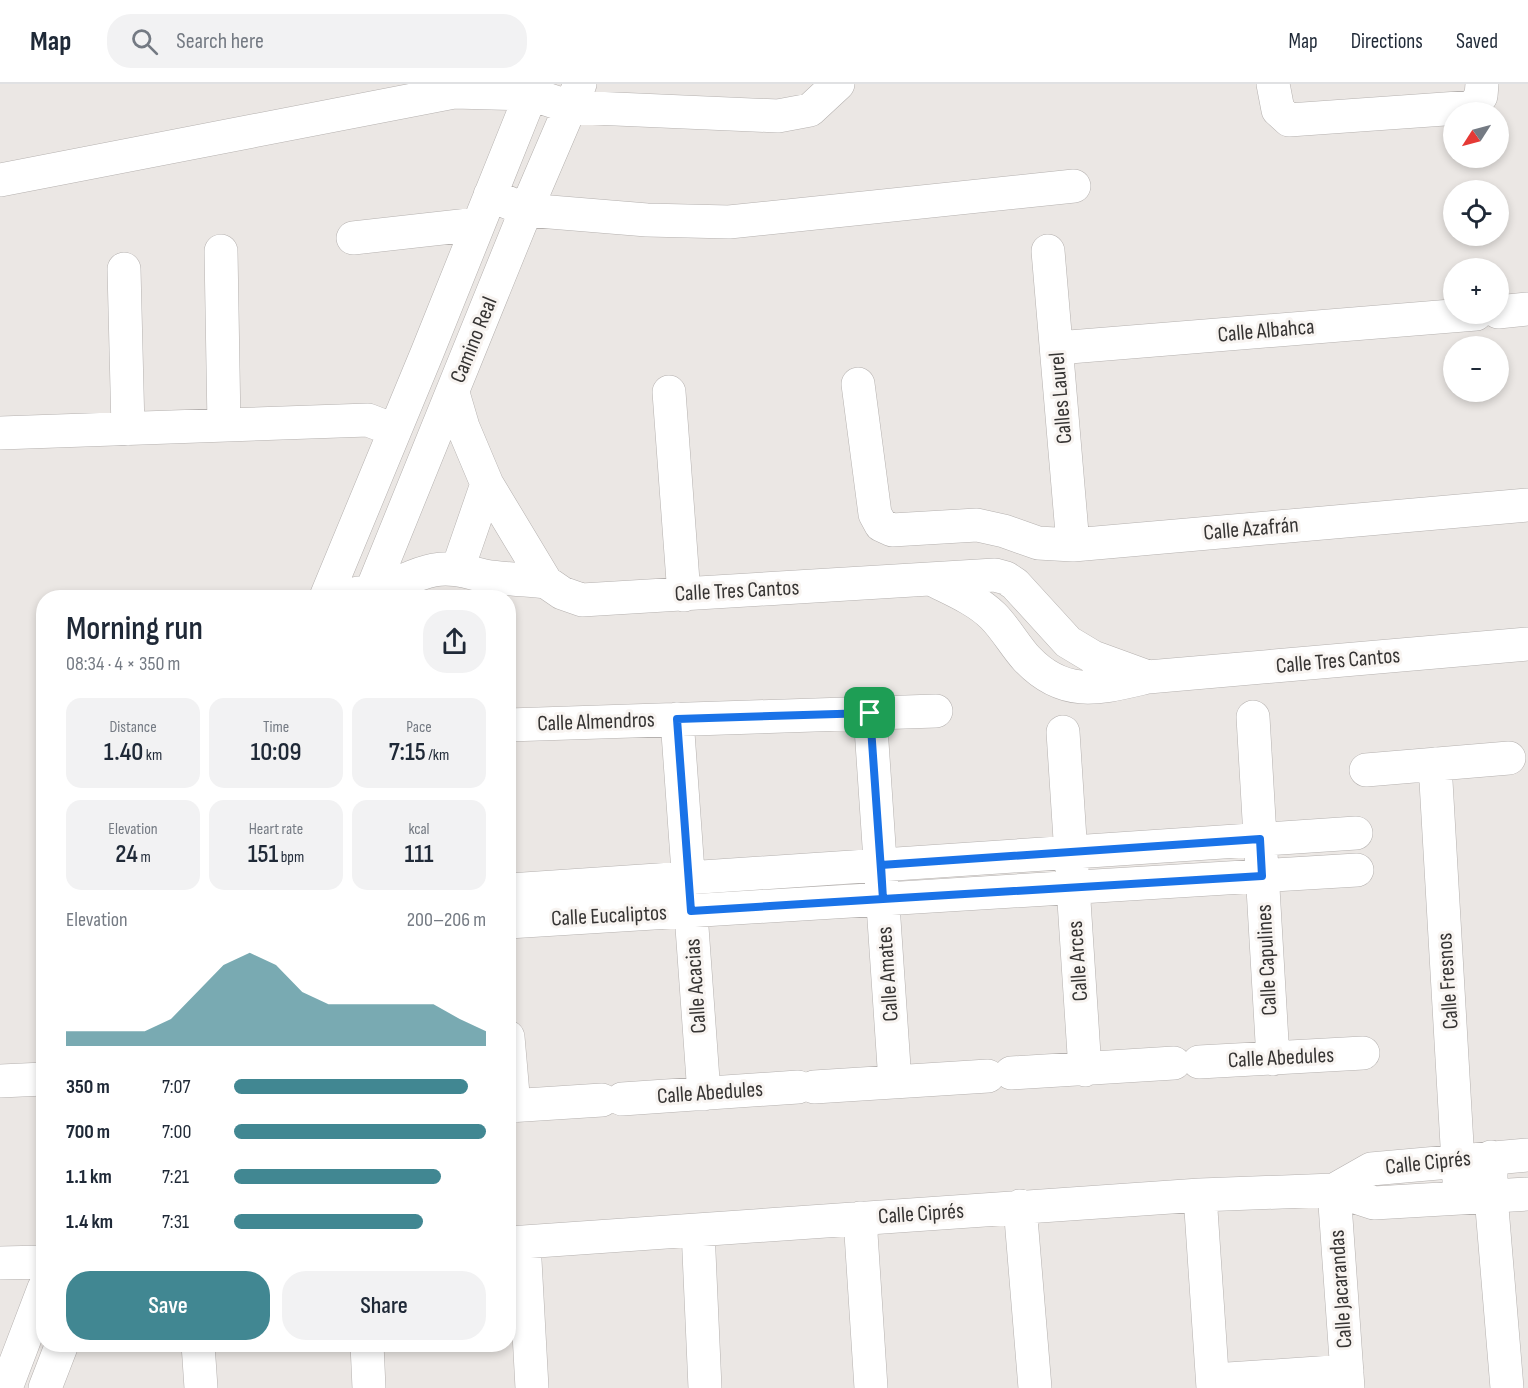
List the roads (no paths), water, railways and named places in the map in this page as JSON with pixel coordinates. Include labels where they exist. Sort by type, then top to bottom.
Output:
[{"type":"street","points":[[0,180],[454,92],[533,89],[778,116],[810,110],[838,84]]},
{"type":"street","points":[[1274,84],[1273,95],[1278,110],[1289,120],[1473,107],[1481,96],[1482,84]]},
{"type":"street","name":"Camino Real","points":[[329,590],[533,89]]},
{"type":"street","name":"Camino Real","points":[[372,590],[575,95]]},
{"type":"street","points":[[353,238],[484,209],[526,210],[647,220],[729,222],[1074,186]]},
{"type":"street","points":[[221,251],[224,425]]},
{"type":"street","name":"Calles Laurel","points":[[1048,251],[1073,545]]},
{"type":"street","points":[[124,269],[128,429]]},
{"type":"street","points":[[1509,311],[1528,309]]},
{"type":"street","name":"Calle Albahca","points":[[1056,348],[1443,317]]},
{"type":"street","name":"Calle Azafrán","points":[[858,384],[875,514],[881,525],[892,530],[977,525],[1004,531],[1038,543],[1073,545],[1528,505]]},
{"type":"street","points":[[669,392],[684,595]]},
{"type":"street","name":"Calle Tres Cantos","points":[[453,393],[463,427],[487,484],[546,582],[562,593],[582,600],[995,575],[1016,584],[1068,642],[1093,657],[1148,677],[1528,644]]},
{"type":"street","points":[[0,434],[368,420],[394,430]]},
{"type":"street","points":[[458,568],[487,484]]},
{"type":"street","name":"Calle Tres Cantos","points":[[382,590],[415,575],[458,568],[484,576],[546,582]]},
{"type":"street","name":"Calle Almendros","points":[[516,725],[936,711]]},
{"type":"street","name":"Calle Amates","points":[[870,713],[895,1082]]},
{"type":"street","name":"Calle Capulines","points":[[1253,717],[1273,1059]]},
{"type":"street","name":"Calle Acacias","points":[[677,719],[704,1094]]},
{"type":"street","name":"Calle Arces","points":[[1063,732],[1085,1070]]},
{"type":"street","points":[[1366,770],[1509,758]]},
{"type":"street","name":"Calle Fresnos","points":[[1435,765],[1475,1158],[1476,1196],[1507,1388]]},
{"type":"street","name":"Calle Eucaliptos","points":[[516,889],[1356,833]]},
{"type":"street","name":"Calle Eucaliptos","points":[[516,922],[1356,870]]},
{"type":"street","name":"Calle Abedules","points":[[516,1106],[1363,1053]]},
{"type":"street","points":[[0,1081],[36,1079]]},
{"type":"street","name":"Calle Ciprés","points":[[1334,1190],[1371,1169],[1528,1155]]},
{"type":"street","name":"Calle Ciprés","points":[[516,1243],[1200,1195],[1334,1190],[1374,1203],[1528,1194]]},
{"type":"street","name":"Calle Jacarandas","points":[[1334,1190],[1347,1380]]},
{"type":"street","points":[[1200,1195],[1213,1384],[1347,1380]]},
{"type":"street","points":[[1020,1206],[1035,1388]]},
{"type":"street","points":[[860,1218],[871,1388]]},
{"type":"street","points":[[698,1230],[705,1388]]},
{"type":"street","points":[[516,1243],[532,1388]]},
{"type":"street","points":[[0,1263],[36,1262]]},
{"type":"street","points":[[6,1388],[36,1309]]},
{"type":"street","points":[[45,1388],[59,1352]]},
{"type":"street","points":[[199,1352],[201,1388]]},
{"type":"street","points":[[367,1352],[369,1388]]}]
